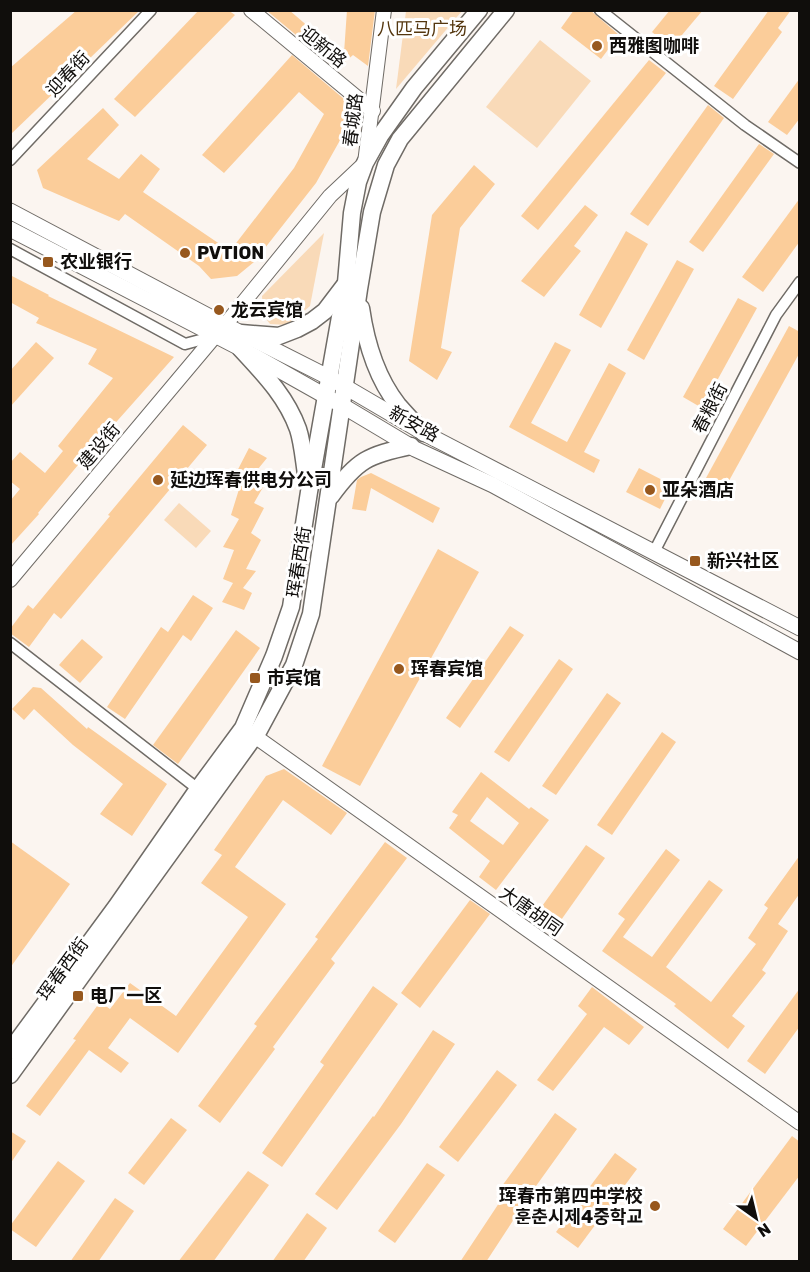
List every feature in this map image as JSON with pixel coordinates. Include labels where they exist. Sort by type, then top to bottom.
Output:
[{"type":"main road","name":"珲春西街","points":[[10,1075],[294,665],[311,614],[343,406],[353,286],[352,213],[358,182],[380,136],[414,88],[479,10]]},
{"type":"main road","name":"珲春西街","points":[[10,1051],[116,907],[198,789],[248,732],[291,607],[326,396],[386,165],[400,139],[507,10]]},
{"type":"main road","name":"新安路","points":[[10,211],[220,331]]},
{"type":"main road","name":"新安路","points":[[10,229],[240,341],[330,378],[495,478],[800,651]]},
{"type":"main road","points":[[240,341],[279,336],[297,330],[325,311],[353,286],[372,357],[385,384],[397,403],[424,433]]},
{"type":"main road","points":[[240,341],[283,399],[298,430],[309,492]]},
{"type":"main road","name":"新安路","points":[[240,341],[326,396],[411,446],[495,478],[654,552],[800,628]]},
{"type":"main road","points":[[329,499],[347,474],[367,458],[411,446]]},
{"type":"street","name":"迎春街","points":[[10,160],[150,10]]},
{"type":"street","name":"迎新路","points":[[251,10],[373,111]]},
{"type":"street","name":"春城路","points":[[366,163],[384,10]]},
{"type":"street","points":[[600,10],[745,125],[800,163]]},
{"type":"street","name":"建设街","points":[[10,580],[220,331],[330,196],[366,163]]},
{"type":"street","points":[[10,249],[185,344],[220,331]]},
{"type":"street","name":"春粮街","points":[[654,552],[776,315],[800,282]]},
{"type":"street","points":[[10,643],[198,789]]},
{"type":"street","name":"大唐胡同","points":[[248,732],[800,1123]]},
{"type":"green space","name":"八匹马广场","points":[[406,11],[462,11],[396,89]]},
{"type":"green space","points":[[540,40],[591,81],[537,148],[486,107]]},
{"type":"green space","points":[[324,233],[310,306],[288,325],[270,324],[263,315],[262,296]]},
{"type":"green space","points":[[179,503],[211,531],[196,548],[164,520]]},
{"type":"building","points":[[77,10],[140,10],[10,135],[10,68]]},
{"type":"building","points":[[199,10],[228,10],[235,15],[135,117],[114,99]]},
{"type":"building","points":[[266,10],[289,10],[344,53],[347,10],[375,10],[368,66],[353,55],[337,69]]},
{"type":"building","name":"西雅图咖啡","points":[[574,10],[590,10],[619,35],[601,59],[561,28]]},
{"type":"building","points":[[670,10],[703,10],[671,48],[652,32]]},
{"type":"building","points":[[769,10],[791,10],[778,28],[782,32],[733,99],[714,86]]},
{"type":"building","points":[[292,55],[357,110],[316,183],[254,262],[237,276],[211,279],[199,266],[125,214],[119,221],[43,188],[37,170],[103,108],[119,125],[87,159],[119,179],[141,154],[160,169],[143,192],[230,251],[294,168],[324,114],[299,92],[224,173],[202,155]]},
{"type":"building","points":[[649,60],[666,73],[538,230],[521,216]]},
{"type":"building","points":[[800,78],[800,118],[787,135],[768,122]]},
{"type":"building","points":[[708,105],[724,118],[648,226],[630,214]]},
{"type":"building","points":[[759,144],[774,154],[703,252],[689,242]]},
{"type":"building","points":[[474,165],[495,184],[460,228],[441,348],[452,352],[437,380],[409,361],[432,215]]},
{"type":"building","points":[[800,198],[800,241],[763,292],[742,277]]},
{"type":"building","points":[[585,205],[598,215],[574,246],[581,251],[544,297],[521,281]]},
{"type":"building","points":[[626,231],[648,244],[601,328],[579,315]]},
{"type":"building","points":[[677,260],[694,269],[644,360],[627,350]]},
{"type":"building","points":[[10,275],[174,357],[10,546],[10,501],[20,489],[10,481],[10,463],[20,452],[45,473],[63,451],[58,446],[113,378],[88,364],[97,349],[36,323],[39,318],[10,302]]},
{"type":"building","points":[[738,298],[757,308],[702,408],[683,397]]},
{"type":"building","points":[[789,326],[800,332],[800,352],[725,488],[706,478]]},
{"type":"building","points":[[36,342],[54,358],[10,407],[10,371]]},
{"type":"building","points":[[555,342],[571,350],[531,423],[567,442],[609,363],[626,373],[584,452],[600,460],[594,473],[509,427]]},
{"type":"building","points":[[183,425],[207,445],[61,619],[54,613],[29,647],[10,633],[10,629],[28,605],[33,609]]},
{"type":"building","points":[[249,448],[267,458],[258,469],[270,475],[254,503],[264,508],[251,533],[261,540],[246,569],[256,571],[243,588],[252,593],[244,610],[222,602],[233,583],[223,579],[234,550],[223,547],[239,519],[231,515],[240,486],[232,481]]},
{"type":"building","points":[[639,468],[672,485],[660,509],[626,492]]},
{"type":"building","points":[[371,473],[440,508],[433,523],[371,488],[366,511],[352,509],[357,480]]},
{"type":"building","name":"珲春宾馆","points":[[438,549],[479,572],[360,786],[322,766]]},
{"type":"building","points":[[193,595],[213,608],[191,641],[183,635],[125,719],[107,707],[161,627],[168,632]]},
{"type":"building","points":[[510,626],[524,635],[460,728],[446,718]]},
{"type":"building","points":[[236,630],[260,648],[178,764],[153,745]]},
{"type":"building","points":[[82,639],[103,657],[80,683],[59,665]]},
{"type":"building","points":[[559,659],[573,669],[509,762],[494,752]]},
{"type":"building","points":[[33,687],[41,688],[87,729],[88,727],[167,784],[132,836],[100,814],[123,784],[73,745],[34,709],[24,720],[12,709]]},
{"type":"building","points":[[607,693],[621,703],[556,795],[542,786]]},
{"type":"building","points":[[662,732],[676,742],[612,835],[597,825]]},
{"type":"building","points":[[284,769],[347,813],[331,835],[283,800],[235,867],[286,904],[178,1053],[130,1018],[108,1048],[129,1063],[121,1073],[89,1050],[40,1116],[26,1106],[76,1040],[73,1039],[100,1002],[110,1009],[130,983],[176,1016],[248,917],[201,883],[222,855],[214,850],[266,776]]},
{"type":"building","points":[[481,772],[529,809],[531,807],[549,820],[496,890],[479,877],[490,861],[449,828],[458,815],[452,812]],"holes":[[[487,797],[519,823],[503,845],[470,821]]]},
{"type":"building","points":[[10,841],[70,884],[10,968]]},
{"type":"building","points":[[385,842],[407,858],[331,959],[335,963],[220,1123],[198,1106],[257,1026],[254,1024],[318,939],[315,937]]},
{"type":"building","points":[[586,845],[605,858],[554,930],[535,916]]},
{"type":"building","points":[[666,849],[680,860],[623,937],[652,957],[709,880],[723,890],[666,967],[711,1002],[756,944],[748,938],[768,908],[764,905],[800,855],[800,893],[778,924],[788,931],[762,970],[766,973],[732,1016],[745,1026],[728,1049],[674,1006],[676,1004],[602,951],[625,919],[618,914]]},
{"type":"building","points":[[470,900],[490,914],[420,1008],[401,993]]},
{"type":"building","points":[[373,986],[398,1004],[282,1167],[262,1153],[324,1065],[320,1062]]},
{"type":"building","points":[[592,987],[644,1027],[629,1045],[604,1027],[553,1091],[537,1080],[587,1014],[578,1006]]},
{"type":"building","points":[[800,988],[800,1026],[765,1074],[747,1061]]},
{"type":"building","points":[[433,1030],[455,1044],[401,1124],[337,1210],[315,1194],[374,1117]]},
{"type":"building","points":[[497,1070],[517,1085],[458,1162],[439,1147]]},
{"type":"building","points":[[555,1113],[577,1129],[513,1218],[486,1262],[460,1262],[505,1194],[499,1190]]},
{"type":"building","points":[[171,1118],[187,1130],[144,1185],[128,1173]]},
{"type":"building","points":[[10,1131],[26,1141],[10,1164]]},
{"type":"building","points":[[792,1136],[800,1142],[800,1175],[746,1246],[723,1229]]},
{"type":"building","points":[[615,1153],[637,1169],[578,1248],[556,1232]]},
{"type":"building","points":[[58,1161],[85,1181],[36,1247],[10,1229],[10,1226]]},
{"type":"building","points":[[427,1163],[445,1175],[395,1243],[378,1231]]},
{"type":"building","points":[[248,1171],[269,1185],[213,1262],[178,1262]]},
{"type":"building","points":[[115,1198],[134,1211],[98,1262],[70,1262]]},
{"type":"building","points":[[307,1213],[327,1228],[303,1262],[272,1262]]},
{"type":"place","name":"西雅图咖啡","points":[[597,46]]},
{"type":"place","name":"PVTION","points":[[185,253]]},
{"type":"place","name":"农业银行","points":[[48,262]]},
{"type":"place","name":"龙云宾馆","points":[[219,310]]},
{"type":"place","name":"延边珲春供电分公司","points":[[158,480]]},
{"type":"place","name":"亚朵酒店","points":[[650,490]]},
{"type":"place","name":"新兴社区","points":[[695,561]]},
{"type":"place","name":"珲春宾馆","points":[[399,669]]},
{"type":"place","name":"市宾馆","points":[[255,678]]},
{"type":"place","name":"电厂一区","points":[[78,996]]},
{"type":"place","name":"珲春市第四中学校 훈춘시제4중학교","points":[[655,1206]]}]
